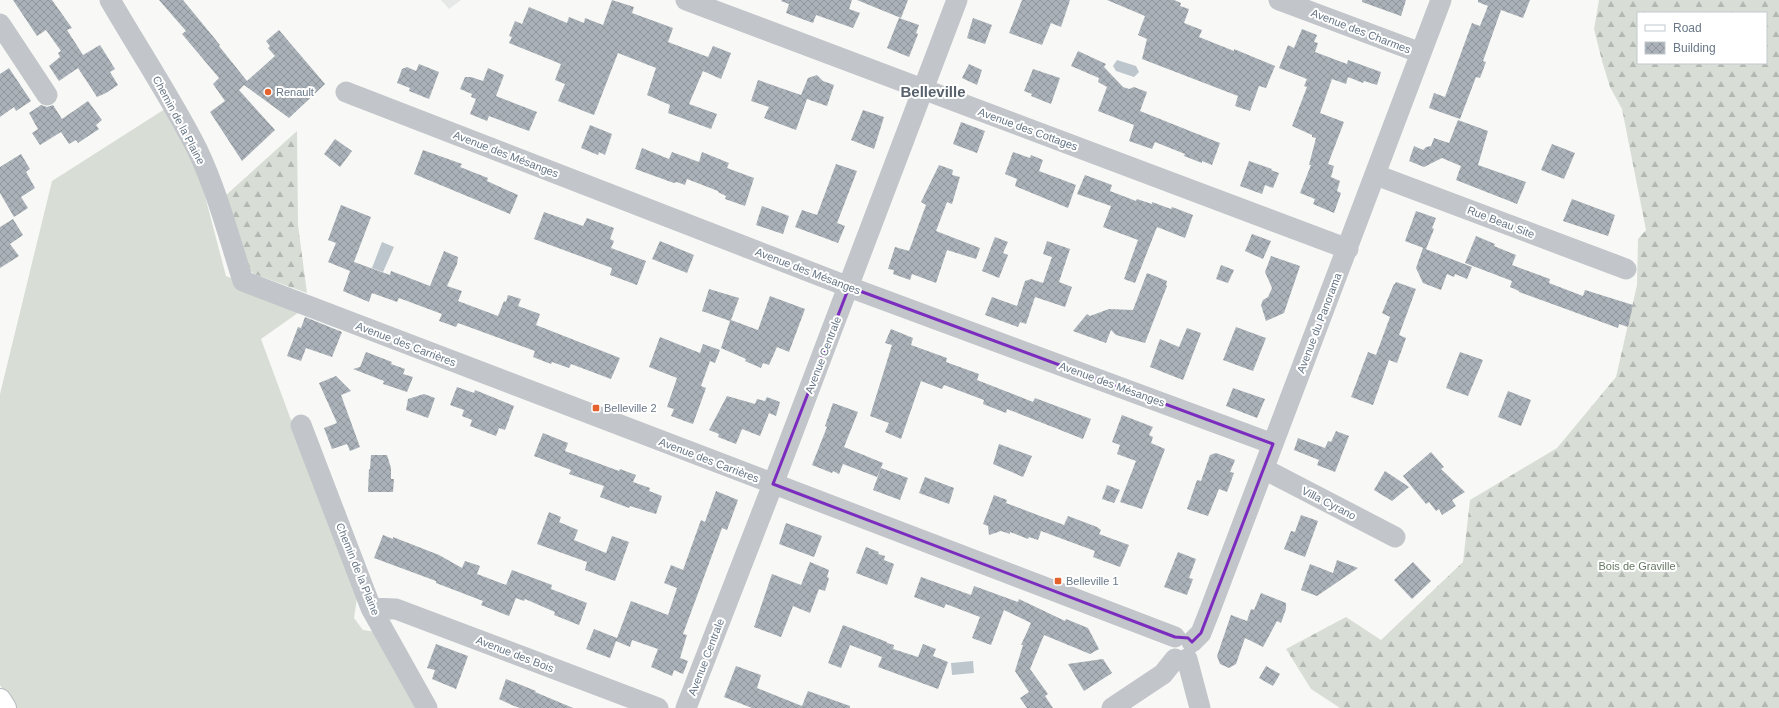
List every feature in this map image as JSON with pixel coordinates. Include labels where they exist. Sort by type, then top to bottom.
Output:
[{"type":"street","name":"Avenue des Cottages","points":[[686,0],[1348,249]]},
{"type":"street","name":"Avenue Centrale","points":[[686,708],[849,287],[957,0]]},
{"type":"street","name":"Avenue des Charmes","points":[[1279,0],[1420,54]]},
{"type":"street","name":"Avenue du Panorama","points":[[1112,708],[1164,674],[1182,650],[1201,633],[1348,249],[1441,0]]},
{"type":"street","name":"Chemin de la Plaine","points":[[114,4],[173,104],[198,151],[216,196],[243,281]]},
{"type":"street","points":[[0,24],[47,95]]},
{"type":"street","name":"Avenue des Mésanges","points":[[346,92],[849,287],[1273,444]]},
{"type":"street","name":"Rue Beau Site","points":[[1376,175],[1626,269]]},
{"type":"street","name":"Avenue des Carrières","points":[[243,281],[773,484],[1182,650]]},
{"type":"street","name":"Chemin de la Plaine","points":[[301,425],[371,608],[427,708]]},
{"type":"street","name":"Villa Cyrano","points":[[1264,469],[1395,537]]},
{"type":"street","name":"Avenue des Bois","points":[[371,608],[396,609],[658,708]]},
{"type":"street","points":[[1182,650],[1200,708]]},
{"type":"street","points":[[0,700],[5,708]]},
{"type":"highlighted area","points":[[849,287],[1273,444],[1201,633],[1192,642],[1188,638],[1175,637],[773,484]]},
{"type":"shaded area","points":[[441,0],[461,0],[449,9]]},
{"type":"shaded area","points":[[1117,60],[1136,66],[1139,72],[1134,77],[1116,71],[1113,66]]},
{"type":"shaded area","points":[[382,242],[394,247],[383,272],[372,268]]},
{"type":"shaded area","points":[[973,661],[974,673],[952,675],[951,663]]},
{"type":"green space","name":"Bois de Graville","points":[[1599,0],[1779,0],[1779,708],[1340,708],[1311,689],[1286,649],[1346,617],[1381,640],[1463,562],[1470,500],[1557,448],[1616,377],[1637,285],[1638,239],[1646,230],[1622,109],[1610,87],[1594,29]]},
{"type":"green space","points":[[168,107],[201,181],[226,276],[305,308],[261,339],[357,598],[354,618],[363,630],[377,632],[421,708],[14,708],[0,685],[0,394],[52,181]]},
{"type":"green space","points":[[297,131],[298,225],[307,293],[254,274],[244,265],[225,196]]},
{"type":"building","points":[[13,0],[52,0],[72,28],[67,30],[83,55],[100,45],[115,69],[110,72],[118,85],[97,97],[78,68],[59,81],[49,66],[60,57],[58,53],[61,51],[46,30],[37,36]]},
{"type":"building","name":"Renault","points":[[159,0],[183,0],[247,81],[275,56],[268,48],[270,46],[266,41],[279,30],[325,84],[289,118],[244,85],[239,90],[275,130],[242,161],[210,112],[225,101],[213,84],[219,78],[182,34],[186,31]]},
{"type":"building","points":[[612,0],[634,7],[632,13],[673,28],[668,42],[708,57],[713,46],[731,53],[721,79],[703,71],[689,104],[717,114],[711,129],[668,113],[670,105],[647,95],[656,68],[618,53],[594,115],[558,101],[565,84],[555,80],[561,64],[509,43],[512,37],[509,36],[515,21],[522,24],[529,7],[567,23],[569,17],[584,23],[585,18],[603,25]]},
{"type":"building","points":[[852,0],[849,9],[860,13],[853,28],[816,15],[813,23],[786,13],[789,4],[781,1]]},
{"type":"building","points":[[857,0],[908,0],[901,18]]},
{"type":"building","points":[[1022,0],[1070,0],[1061,27],[1051,23],[1042,45],[1009,33]]},
{"type":"building","points":[[1107,0],[1174,0],[1181,3],[1180,6],[1189,9],[1184,23],[1202,30],[1199,37],[1234,51],[1234,49],[1275,66],[1266,88],[1259,86],[1250,111],[1235,106],[1238,96],[1142,59],[1147,39],[1138,35],[1145,16]]},
{"type":"building","points":[[1362,0],[1406,0],[1401,16],[1362,2]]},
{"type":"building","points":[[1478,0],[1530,0],[1523,18],[1501,10],[1483,61],[1486,62],[1480,78],[1476,77],[1460,119],[1429,108],[1434,93],[1445,97],[1472,23],[1480,26],[1488,6],[1478,2]]},
{"type":"building","points":[[899,18],[919,25],[916,33],[918,34],[909,57],[887,48]]},
{"type":"building","points":[[973,18],[992,25],[985,44],[967,38]]},
{"type":"building","points":[[1302,29],[1317,35],[1314,42],[1318,43],[1315,52],[1347,64],[1348,60],[1381,72],[1377,85],[1364,81],[1363,83],[1348,77],[1346,84],[1332,79],[1320,113],[1344,122],[1328,164],[1334,166],[1331,177],[1340,181],[1337,191],[1341,193],[1334,213],[1313,204],[1315,199],[1300,193],[1311,165],[1309,165],[1316,138],[1292,126],[1307,87],[1304,86],[1307,79],[1279,68],[1288,45],[1294,48]]},
{"type":"building","points":[[1078,51],[1106,64],[1104,67],[1123,87],[1129,89],[1134,87],[1147,92],[1140,111],[1220,143],[1212,165],[1184,156],[1185,154],[1155,142],[1152,149],[1129,141],[1134,125],[1098,111],[1107,87],[1098,82],[1099,78],[1071,66]]},
{"type":"building","points":[[419,64],[439,72],[429,99],[409,91],[410,88],[397,83],[402,69],[407,67],[416,71]]},
{"type":"building","points":[[969,64],[982,70],[977,85],[962,78]]},
{"type":"building","points":[[9,68],[31,101],[16,111],[14,107],[0,117],[0,74]]},
{"type":"building","points":[[488,68],[504,75],[496,96],[537,112],[529,131],[489,116],[487,121],[470,114],[476,99],[471,97],[472,94],[460,89],[465,77],[471,77],[483,81]]},
{"type":"building","points":[[1033,69],[1060,78],[1051,104],[1031,96],[1032,94],[1024,91]]},
{"type":"building","points":[[817,75],[823,81],[834,85],[827,106],[807,99],[796,130],[764,118],[769,107],[751,101],[758,80],[801,95],[808,78]]},
{"type":"building","points":[[88,101],[102,120],[96,125],[99,129],[78,143],[76,140],[69,144],[61,132],[40,145],[32,133],[38,129],[29,113],[41,105],[47,107],[53,105],[62,119]]},
{"type":"building","points":[[863,110],[884,117],[874,149],[851,140]]},
{"type":"building","points":[[1458,120],[1488,131],[1478,165],[1526,182],[1517,204],[1456,180],[1461,166],[1442,158],[1424,167],[1409,161],[1414,146],[1423,150],[1426,147],[1431,146],[1434,138],[1449,143]]},
{"type":"building","points":[[961,122],[985,131],[977,153],[953,144]]},
{"type":"building","points":[[590,125],[612,134],[605,155],[599,152],[598,155],[581,148]]},
{"type":"building","points":[[335,139],[352,151],[340,167],[324,154]]},
{"type":"building","points":[[1552,144],[1575,153],[1564,179],[1541,170]]},
{"type":"building","points":[[642,148],[669,159],[672,152],[699,162],[702,152],[729,163],[727,168],[754,178],[745,206],[725,199],[726,196],[718,191],[687,179],[685,185],[677,182],[674,183],[635,169]]},
{"type":"building","points":[[423,150],[462,164],[460,167],[488,178],[487,181],[518,195],[510,214],[414,174]]},
{"type":"building","points":[[1013,152],[1030,158],[1031,155],[1043,160],[1039,171],[1076,185],[1068,208],[1015,186],[1017,179],[1005,174]]},
{"type":"building","points":[[21,154],[30,169],[26,172],[35,188],[21,197],[28,208],[14,217],[0,193],[0,167]]},
{"type":"building","points":[[1249,161],[1279,173],[1273,188],[1265,185],[1262,194],[1240,186]]},
{"type":"building","points":[[836,164],[857,171],[837,223],[845,226],[838,243],[795,227],[802,210],[817,215]]},
{"type":"building","points":[[939,165],[953,170],[952,175],[960,177],[952,204],[947,202],[936,231],[980,248],[976,259],[947,250],[936,283],[912,274],[910,280],[893,274],[894,270],[888,269],[895,247],[909,251],[926,205],[921,202]]},
{"type":"building","points":[[1085,175],[1112,185],[1110,191],[1136,201],[1137,199],[1152,204],[1152,202],[1171,209],[1172,207],[1193,215],[1185,238],[1157,227],[1135,283],[1124,279],[1138,240],[1103,227],[1111,206],[1077,194]]},
{"type":"building","points":[[1572,199],[1615,215],[1608,236],[1563,221]]},
{"type":"building","points":[[341,205],[371,217],[352,267],[354,262],[390,275],[391,271],[430,286],[444,251],[458,257],[457,264],[447,286],[462,291],[458,301],[498,316],[504,301],[506,302],[508,295],[521,299],[518,306],[540,314],[536,325],[620,358],[611,379],[571,364],[569,368],[552,362],[551,364],[533,357],[535,351],[458,323],[456,327],[439,321],[442,314],[399,298],[397,302],[372,293],[369,302],[343,291],[350,271],[328,262],[336,243],[328,240]]},
{"type":"building","points":[[762,206],[789,216],[783,234],[756,225]]},
{"type":"building","points":[[1416,211],[1436,218],[1432,228],[1434,229],[1426,249],[1405,241]]},
{"type":"building","points":[[544,212],[583,226],[587,218],[614,228],[610,239],[614,241],[611,248],[646,261],[637,285],[610,275],[612,268],[534,239]]},
{"type":"building","points":[[13,219],[23,235],[10,244],[19,256],[0,268],[0,227]]},
{"type":"building","points":[[1252,234],[1271,241],[1263,259],[1245,251]]},
{"type":"building","points":[[1476,236],[1495,244],[1494,246],[1516,255],[1512,265],[1550,279],[1549,283],[1583,296],[1585,290],[1633,305],[1628,327],[1619,324],[1618,328],[1519,292],[1510,287],[1512,281],[1465,263]]},
{"type":"building","points":[[995,237],[1008,242],[1003,253],[1008,255],[999,278],[982,271]]},
{"type":"building","points":[[660,241],[694,255],[687,273],[652,259]]},
{"type":"building","points":[[1047,241],[1070,249],[1059,282],[1072,287],[1065,307],[1035,297],[1026,324],[1020,322],[1018,327],[985,315],[992,297],[1017,306],[1025,281],[1031,279],[1043,283],[1052,257],[1043,254]]},
{"type":"building","points":[[1423,248],[1472,267],[1467,279],[1455,274],[1454,277],[1447,274],[1441,290],[1423,283],[1416,268]]},
{"type":"building","points":[[1271,256],[1300,266],[1284,313],[1266,321],[1261,305],[1263,300],[1268,297],[1272,288],[1265,272]]},
{"type":"building","points":[[1221,265],[1234,270],[1228,283],[1216,279]]},
{"type":"building","points":[[1147,273],[1167,281],[1167,286],[1145,343],[1116,335],[1111,330],[1106,343],[1073,331],[1087,314],[1090,316],[1109,309],[1133,310]]},
{"type":"building","points":[[1396,282],[1416,289],[1399,335],[1406,338],[1397,363],[1389,360],[1373,405],[1351,397],[1368,352],[1376,355],[1390,317],[1382,313]]},
{"type":"building","points":[[709,289],[739,298],[731,320],[758,330],[770,296],[805,309],[789,352],[777,347],[769,365],[763,363],[761,368],[745,361],[746,359],[721,348],[730,321],[702,311]]},
{"type":"building","points":[[305,317],[342,332],[332,357],[306,348],[301,361],[287,356],[298,327],[301,328]]},
{"type":"building","points":[[1236,327],[1266,338],[1253,371],[1223,360]]},
{"type":"building","points":[[1187,328],[1201,333],[1183,380],[1150,367],[1160,339],[1179,347]]},
{"type":"building","points":[[891,329],[913,338],[911,345],[947,358],[946,362],[979,374],[977,380],[1033,402],[1035,398],[1091,419],[1083,439],[1007,409],[1006,413],[983,404],[984,400],[944,385],[942,389],[921,381],[901,439],[885,432],[889,423],[870,416],[892,345],[885,343]]},
{"type":"building","points":[[660,337],[700,353],[703,344],[720,350],[715,363],[710,361],[701,386],[706,388],[693,424],[671,416],[674,409],[667,407],[677,378],[649,367]]},
{"type":"building","points":[[366,352],[392,362],[391,364],[405,369],[403,374],[413,377],[407,392],[383,384],[384,381],[353,369],[360,367]]},
{"type":"building","points":[[1460,352],[1483,360],[1468,396],[1446,388]]},
{"type":"building","points":[[336,376],[351,391],[341,395],[360,447],[350,451],[347,444],[332,449],[324,428],[337,423],[319,383]]},
{"type":"building","points":[[457,387],[474,393],[475,390],[514,406],[505,430],[499,428],[496,436],[470,426],[472,420],[462,416],[464,410],[450,405]]},
{"type":"building","points":[[1233,388],[1265,399],[1257,418],[1226,406]]},
{"type":"building","points":[[1508,391],[1531,400],[1521,426],[1498,417]]},
{"type":"building","points":[[424,394],[435,398],[428,418],[406,410],[408,399]]},
{"type":"building","points":[[727,396],[755,404],[757,399],[765,401],[767,397],[780,402],[776,416],[769,413],[760,436],[742,429],[736,444],[718,437],[719,434],[709,430]]},
{"type":"building","points":[[833,403],[858,412],[844,447],[883,463],[877,477],[843,464],[839,474],[833,471],[832,473],[812,465],[827,427],[825,426]]},
{"type":"building","points":[[1122,415],[1153,427],[1149,435],[1153,437],[1151,443],[1165,449],[1142,509],[1120,502],[1136,461],[1117,454],[1120,445],[1112,442]]},
{"type":"building","points":[[1336,431],[1349,436],[1335,472],[1317,465],[1319,460],[1294,450],[1298,438],[1325,448],[1328,441],[1331,442]]},
{"type":"building","points":[[543,433],[568,443],[565,451],[619,471],[620,469],[636,475],[633,482],[650,488],[649,491],[662,496],[656,514],[630,506],[629,508],[600,497],[604,486],[569,474],[571,470],[534,456]]},
{"type":"building","points":[[999,444],[1032,456],[1023,477],[993,464]]},
{"type":"building","points":[[1431,452],[1444,467],[1441,469],[1465,492],[1452,500],[1456,506],[1442,515],[1439,509],[1436,511],[1429,502],[1426,504],[1403,476]]},
{"type":"building","points":[[1216,453],[1235,460],[1230,472],[1234,473],[1227,492],[1219,489],[1208,516],[1187,509],[1197,480],[1201,481],[1210,455]]},
{"type":"building","points":[[371,455],[387,455],[391,468],[391,479],[394,479],[393,492],[368,492]]},
{"type":"building","points":[[881,468],[908,478],[900,500],[873,490]]},
{"type":"building","points":[[1385,471],[1409,487],[1392,501],[1374,490]]},
{"type":"building","points":[[925,477],[954,488],[949,504],[919,493]]},
{"type":"building","points":[[1107,485],[1120,490],[1114,503],[1102,499]]},
{"type":"building","points":[[716,491],[738,500],[727,530],[722,528],[683,634],[687,635],[680,658],[688,661],[683,674],[674,670],[672,676],[651,667],[658,649],[632,640],[630,647],[616,641],[610,658],[586,649],[594,629],[617,638],[631,601],[668,615],[677,588],[664,583],[671,565],[683,570],[701,520],[705,522]]},
{"type":"building","points":[[994,495],[1007,500],[1006,503],[1064,525],[1068,516],[1097,527],[1101,530],[1099,534],[1129,545],[1120,567],[1093,557],[1095,551],[1041,531],[1038,540],[1029,537],[1028,539],[1010,532],[1010,534],[1001,531],[989,535],[988,526],[983,524]]},
{"type":"building","points":[[549,512],[561,517],[559,522],[578,530],[574,540],[606,553],[612,536],[629,542],[615,581],[585,570],[587,562],[537,544]]},
{"type":"building","points":[[1301,515],[1318,521],[1305,557],[1284,549],[1291,531],[1295,532]]},
{"type":"building","points":[[786,523],[822,536],[814,557],[779,544]]},
{"type":"building","points":[[383,535],[393,539],[393,537],[439,555],[462,568],[465,561],[480,566],[477,574],[506,585],[512,570],[552,585],[551,589],[587,603],[579,625],[554,615],[555,612],[525,599],[524,601],[516,598],[509,616],[481,605],[483,601],[436,583],[436,581],[374,558]]},
{"type":"building","points":[[866,547],[879,552],[878,554],[885,556],[884,560],[894,564],[887,585],[856,573]]},
{"type":"building","points":[[1178,552],[1196,559],[1189,578],[1193,579],[1187,595],[1164,587]]},
{"type":"building","points":[[1337,560],[1358,568],[1317,596],[1301,590],[1310,564],[1333,573]]},
{"type":"building","points":[[810,562],[829,570],[827,577],[829,578],[825,591],[819,589],[810,613],[793,606],[781,637],[754,627],[772,574],[801,585]]},
{"type":"building","points":[[1413,562],[1431,581],[1412,599],[1394,580]]},
{"type":"building","points":[[921,577],[971,595],[974,586],[1018,602],[1019,599],[1065,621],[1066,619],[1088,628],[1099,649],[1090,654],[1044,635],[1030,669],[1048,694],[1045,696],[1053,708],[1027,708],[1020,698],[1029,692],[1015,671],[1023,645],[1021,645],[1031,623],[1004,610],[991,645],[972,638],[980,617],[946,604],[944,608],[914,597]]},
{"type":"building","points":[[1261,593],[1286,603],[1286,609],[1281,623],[1277,621],[1263,647],[1245,638],[1236,664],[1229,668],[1220,664],[1217,656],[1231,615],[1247,621],[1251,609],[1254,610]]},
{"type":"building","points":[[843,625],[894,645],[893,649],[918,657],[923,644],[936,649],[933,656],[948,662],[938,689],[878,667],[882,657],[850,645],[841,668],[828,663]]},
{"type":"building","points":[[436,644],[468,656],[456,689],[432,679],[435,670],[427,668]]},
{"type":"building","points":[[1103,659],[1112,673],[1084,691],[1068,664]]},
{"type":"building","points":[[736,666],[761,675],[757,688],[802,706],[808,691],[850,706],[850,708],[752,708],[724,697]]},
{"type":"building","points":[[1266,666],[1280,674],[1273,686],[1259,678]]},
{"type":"building","points":[[506,679],[573,708],[520,708],[514,706],[499,699]]},
{"type":"place","name":"Renault","points":[[268,92]]},
{"type":"place","name":"Belleville 2","points":[[596,408]]},
{"type":"place","name":"Belleville 1","points":[[1058,581]]},
{"type":"district","name":"Belleville","points":[[933,92]]}]
